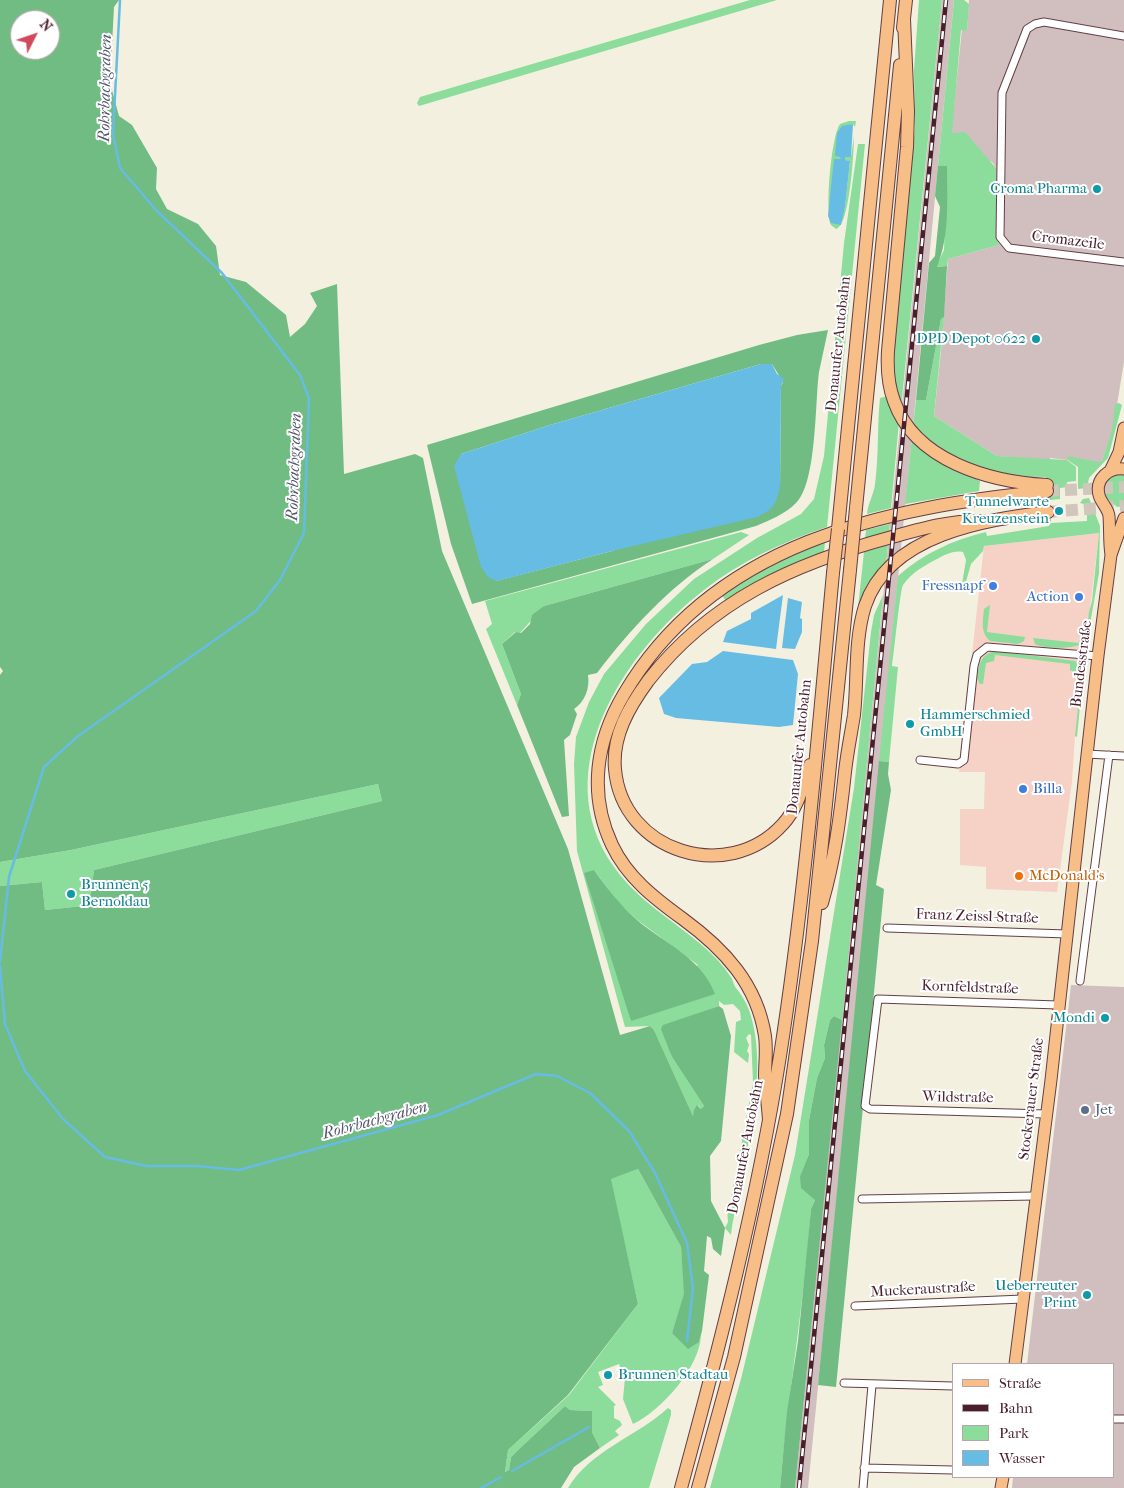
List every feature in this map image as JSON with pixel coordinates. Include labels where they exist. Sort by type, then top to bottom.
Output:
[{"type":"highway","name":"Donauufer Autobahn","points":[[681,1488],[721,1340],[769,1120],[792,968],[840,513],[890,0]]},
{"type":"highway","points":[[698,1488],[734,1357],[781,1146],[812,941],[906,0]]},
{"type":"highway","points":[[769,1120],[765,1038],[754,997],[742,975],[721,950],[647,891],[619,858],[604,824],[598,798],[598,768],[602,742],[618,705],[653,652],[698,607],[734,580],[773,556],[822,537],[880,519],[943,505],[1047,488],[1001,480],[975,472],[948,459],[915,433],[903,419],[894,401],[888,379],[888,351],[908,111],[904,19]]},
{"type":"highway","points":[[816,746],[799,797],[783,824],[754,846],[725,856],[711,857],[683,853],[652,837],[626,808],[615,772],[616,744],[620,728],[641,691],[683,642],[728,605],[782,574],[849,549],[954,522],[983,521],[1048,512]]},
{"type":"highway","points":[[812,941],[834,860],[840,824],[854,715],[860,636],[866,604],[883,575],[895,563],[917,548],[947,532],[983,521]]},
{"type":"main road","points":[[1110,471],[1118,452],[1124,428]]},
{"type":"main road","points":[[1111,555],[1109,516],[1099,497],[1099,485],[1105,474],[1110,471],[1124,469]]},
{"type":"main road","points":[[1105,506],[1116,512],[1124,512]]},
{"type":"main road","points":[[1111,555],[1124,518]]},
{"type":"main road","name":"Bundesstraße","points":[[1084,777],[1111,555]]},
{"type":"main road","name":"Stockerauer Straße","points":[[1015,1363],[1046,1114],[1084,777]]},
{"type":"street","name":"Cromazeile","points":[[1124,36],[1044,22],[1034,24],[1026,29],[1002,93],[1000,237],[1009,248],[1124,262]]},
{"type":"street","points":[[920,760],[958,764],[964,760],[974,666],[977,655],[987,647],[1098,656]]},
{"type":"street","points":[[1086,754],[1124,756]]},
{"type":"street","points":[[1080,981],[1108,755]]},
{"type":"street","name":"Franz Zeissl-Straße","points":[[887,928],[1067,934]]},
{"type":"street","name":"Kornfeldstraße","points":[[870,1109],[865,1106],[878,999],[1058,1005]]},
{"type":"street","name":"Wildstraße","points":[[870,1109],[1046,1114]]},
{"type":"street","points":[[862,1199],[1035,1196]]},
{"type":"street","name":"Muckeraustraße","points":[[855,1306],[1023,1299]]},
{"type":"street","points":[[844,1383],[952,1386]]},
{"type":"street","points":[[863,1488],[872,1385]]},
{"type":"street","points":[[864,1468],[952,1470]]},
{"type":"shaded area","points":[[942,0],[954,0],[912,437],[808,1488],[795,1488]]},
{"type":"shaded area","points":[[969,0],[1124,0],[1124,362],[1113,429],[1101,464],[1050,458],[1050,461],[997,456],[934,416],[948,259],[999,245],[996,232],[996,168],[993,163],[951,134],[962,29],[967,31]]},
{"type":"shaded area","points":[[1099,533],[1075,736],[1072,781],[1057,892],[986,889],[986,867],[960,865],[960,809],[984,809],[985,772],[959,772],[984,546]]},
{"type":"shaded area","points":[[1071,985],[1124,987],[1124,1488],[1012,1488],[1013,1478],[1114,1478],[1114,1363],[1027,1363]]},
{"type":"green space","points":[[0,0],[119,0],[114,7],[110,83],[119,116],[132,125],[157,168],[156,189],[167,209],[198,224],[216,246],[220,275],[246,282],[286,315],[290,337],[305,324],[317,306],[310,293],[337,284],[344,474],[415,454],[423,458],[442,551],[568,849],[620,1035],[650,1026],[654,1030],[693,1116],[697,1105],[701,1109],[704,1106],[672,1057],[661,1029],[663,1025],[719,1006],[723,1009],[731,1036],[721,1141],[710,1156],[711,1201],[725,1228],[721,1256],[713,1249],[711,1238],[707,1236],[704,1271],[709,1275],[699,1342],[688,1349],[672,1333],[684,1294],[681,1247],[638,1169],[611,1179],[638,1304],[568,1395],[508,1450],[505,1472],[509,1470],[511,1457],[565,1406],[570,1410],[592,1411],[592,1432],[600,1448],[574,1467],[561,1488],[0,1488],[0,886],[42,882],[45,910],[83,906],[91,893],[94,870],[382,801],[378,784],[71,850],[0,862],[0,675],[3,671],[0,667]]},
{"type":"green space","points":[[750,0],[777,0],[419,106],[417,103],[420,97]]},
{"type":"green space","points":[[919,0],[942,0],[901,408],[891,366],[915,129],[914,70]]},
{"type":"green space","points":[[954,0],[964,0],[969,4],[967,31],[961,30],[952,133],[965,132],[996,168],[996,232],[999,245],[948,259],[947,266],[936,267],[944,250],[947,166],[938,166]]},
{"type":"green space","points":[[856,121],[855,127],[853,124],[840,129],[836,156],[841,157],[841,160],[835,159],[840,225],[845,207],[850,161],[844,160],[845,157],[851,157],[854,136],[848,202],[841,225],[836,229],[831,225],[829,217],[832,158],[840,124]]},
{"type":"green space","points":[[858,144],[865,144],[827,527],[794,539],[748,561],[704,590],[675,615],[647,645],[623,679],[604,715],[591,753],[588,791],[595,830],[614,867],[623,879],[645,900],[704,947],[718,961],[731,977],[749,1010],[755,1036],[757,1063],[756,1092],[731,1235],[725,1228],[728,1222],[727,1208],[732,1210],[731,1198],[753,1083],[751,1035],[749,1034],[746,1038],[749,1045],[747,1051],[749,1054],[748,1063],[734,1052],[736,1022],[741,1020],[740,1011],[733,1004],[724,1005],[719,1001],[719,1006],[663,1026],[672,1057],[704,1106],[701,1109],[698,1105],[693,1116],[654,1030],[650,1026],[625,1027],[577,851],[574,764],[576,737],[589,702],[604,674],[646,624],[694,579],[757,538],[801,514],[814,499],[824,456],[844,243]],"holes":[[[594,870],[618,902],[636,919],[698,965],[631,1021]]]},
{"type":"green space","points":[[938,166],[947,166],[946,230],[937,267],[947,266],[944,317],[941,319],[926,400],[916,400],[929,263],[935,256],[940,207],[935,196]]},
{"type":"green space","points":[[944,317],[934,416],[997,456],[1067,460],[1076,467],[1076,481],[1067,482],[1067,487],[1060,488],[1060,499],[1050,500],[1051,523],[1087,521],[1087,505],[1080,503],[1083,499],[1089,498],[1100,526],[1099,573],[1087,641],[1077,646],[1054,648],[1035,644],[1033,638],[1079,643],[1080,637],[1086,638],[1099,533],[984,546],[983,551],[971,564],[965,585],[962,584],[966,560],[963,552],[946,554],[914,573],[903,585],[899,610],[892,666],[898,667],[889,762],[879,761],[898,576],[939,548],[962,539],[986,532],[987,536],[1049,526],[1046,477],[1002,474],[975,467],[940,448],[913,426],[916,400],[926,400],[941,319]]},
{"type":"green space","points":[[828,330],[819,372],[814,441],[808,478],[803,493],[792,507],[756,526],[472,604],[451,544],[427,445],[797,335]],"holes":[[[761,364],[772,364],[783,382],[781,386],[780,486],[612,551],[496,581],[461,454],[550,425]]]},
{"type":"green space","points":[[888,396],[899,422],[891,508],[867,514],[876,473],[880,398]]},
{"type":"green space","points":[[1119,403],[1122,405],[1108,458],[1089,478],[1087,488],[1078,489],[1078,467],[1069,461],[1067,456],[1102,461],[1112,430],[1115,404]]},
{"type":"green space","points":[[912,437],[953,469],[980,481],[979,491],[905,504]]},
{"type":"green space","points":[[1124,473],[1124,506],[1117,507],[1104,496],[1103,485],[1109,476]]},
{"type":"green space","points":[[890,524],[889,532],[865,539],[866,530]]},
{"type":"green space","points":[[741,532],[749,535],[713,559],[544,606],[520,633],[515,632],[502,644],[521,694],[517,705],[486,629],[492,624],[485,601]]},
{"type":"green space","points":[[825,542],[824,552],[764,577],[726,601],[721,594],[771,565]]},
{"type":"green space","points":[[888,545],[886,565],[857,617],[864,552]]},
{"type":"green space","points":[[713,559],[680,583],[636,626],[597,673],[588,675],[586,694],[581,703],[574,709],[577,714],[570,735],[564,740],[569,816],[562,817],[517,705],[521,694],[502,644],[516,632],[521,633],[530,624],[532,615],[544,606]]},
{"type":"green space","points":[[883,595],[842,1020],[834,1016],[830,1020],[824,1045],[825,1058],[817,1078],[809,1120],[809,1154],[800,1176],[815,1200],[811,1209],[780,1488],[710,1488],[741,1379],[795,1155],[854,788],[871,632],[874,615]]},
{"type":"green space","points":[[990,605],[987,632],[1025,637],[1024,641],[1018,644],[990,641],[987,638],[983,630],[984,609]]},
{"type":"green space","points":[[998,651],[1082,662],[1084,665],[1077,737],[1075,736],[1078,707],[1072,706],[1078,692],[1078,681],[1070,670],[1070,664],[995,655],[994,661],[986,663],[983,684],[980,684],[977,678],[984,656]]},
{"type":"green space","points":[[879,761],[889,762],[888,774],[891,790],[876,885],[884,889],[836,1387],[818,1385]]},
{"type":"green space","points":[[378,784],[382,801],[94,870],[91,893],[83,906],[45,910],[42,882],[0,886],[0,862],[71,850]]},
{"type":"green space","points":[[594,870],[614,896],[637,920],[681,952],[701,970],[715,994],[631,1021],[584,873]]},
{"type":"green space","points":[[834,1016],[842,1020],[795,1488],[780,1488],[787,1412],[798,1341],[811,1209],[815,1200],[801,1188],[800,1176],[809,1154],[809,1120],[817,1078],[825,1058],[824,1045],[830,1020]]},
{"type":"green space","points":[[638,1169],[681,1247],[685,1294],[672,1333],[699,1342],[701,1335],[694,1361],[667,1399],[644,1418],[633,1424],[623,1399],[625,1378],[619,1364],[598,1372],[603,1385],[598,1387],[616,1405],[614,1406],[614,1418],[620,1421],[622,1425],[615,1431],[619,1435],[600,1448],[592,1432],[592,1411],[570,1410],[565,1406],[511,1457],[509,1470],[505,1472],[508,1450],[569,1395],[638,1304],[610,1179]]},
{"type":"green space","points":[[668,1408],[671,1410],[671,1415],[649,1488],[568,1488],[578,1475],[601,1454]]},
{"type":"water","points":[[853,124],[851,157],[845,157],[845,160],[850,161],[841,225],[831,223],[828,216],[834,159],[841,159],[835,156],[837,133],[842,126]]},
{"type":"water","points":[[761,364],[772,364],[777,374],[784,379],[781,386],[780,486],[776,501],[771,509],[757,517],[612,551],[497,581],[489,578],[481,567],[454,466],[461,454],[550,425]]},
{"type":"water","points":[[783,595],[776,649],[723,642],[727,631],[751,619],[751,613]]},
{"type":"water","points":[[788,598],[802,602],[800,618],[802,619],[802,632],[795,649],[782,648]]},
{"type":"water","points":[[723,651],[793,660],[798,674],[793,725],[779,727],[676,718],[664,714],[659,698],[692,664],[707,662]]},
{"type":"waterway","name":"Rohrbachgraben","points":[[0,962],[9,877],[44,767],[78,736],[256,611],[280,580],[304,533],[309,398],[300,375],[222,273],[156,210],[120,168],[113,134],[120,0]]},
{"type":"waterway","name":"Rohrbachgraben","points":[[0,966],[5,1024],[25,1071],[63,1119],[105,1157],[147,1166],[196,1166],[239,1170],[438,1115],[536,1074],[557,1076],[590,1093],[629,1131],[655,1173],[687,1243],[693,1288],[687,1341]]},
{"type":"waterway","name":"Rohrbachgraben","points":[[512,1471],[589,1427]]},
{"type":"waterway","name":"Rohrbachgraben","points":[[481,1488],[501,1477]]},
{"type":"tunnel","points":[[1047,491],[1124,487]]},
{"type":"tunnel","points":[[1048,512],[1124,506]]},
{"type":"railway","points":[[799,1488],[946,0]]},
{"type":"place","name":"Croma Pharma","points":[[1097,189]]},
{"type":"place","name":"DPD Depot 0622","points":[[1036,339]]},
{"type":"place","name":"Tunnelwarte Kreuzenstein","points":[[1059,511]]},
{"type":"place","name":"Fressnapf","points":[[993,586]]},
{"type":"place","name":"Action","points":[[1079,597]]},
{"type":"place","name":"Hammerschmied GmbH","points":[[910,724]]},
{"type":"place","name":"Billa","points":[[1023,789]]},
{"type":"place","name":"McDonald's","points":[[1019,876]]},
{"type":"place","name":"Brunnen 5 Bernoldau","points":[[71,894]]},
{"type":"place","name":"Mondi","points":[[1105,1018]]},
{"type":"place","name":"Jet","points":[[1085,1110]]},
{"type":"place","name":"Ueberreuter Print","points":[[1087,1295]]},
{"type":"place","name":"Brunnen Stadtau","points":[[608,1375]]}]
